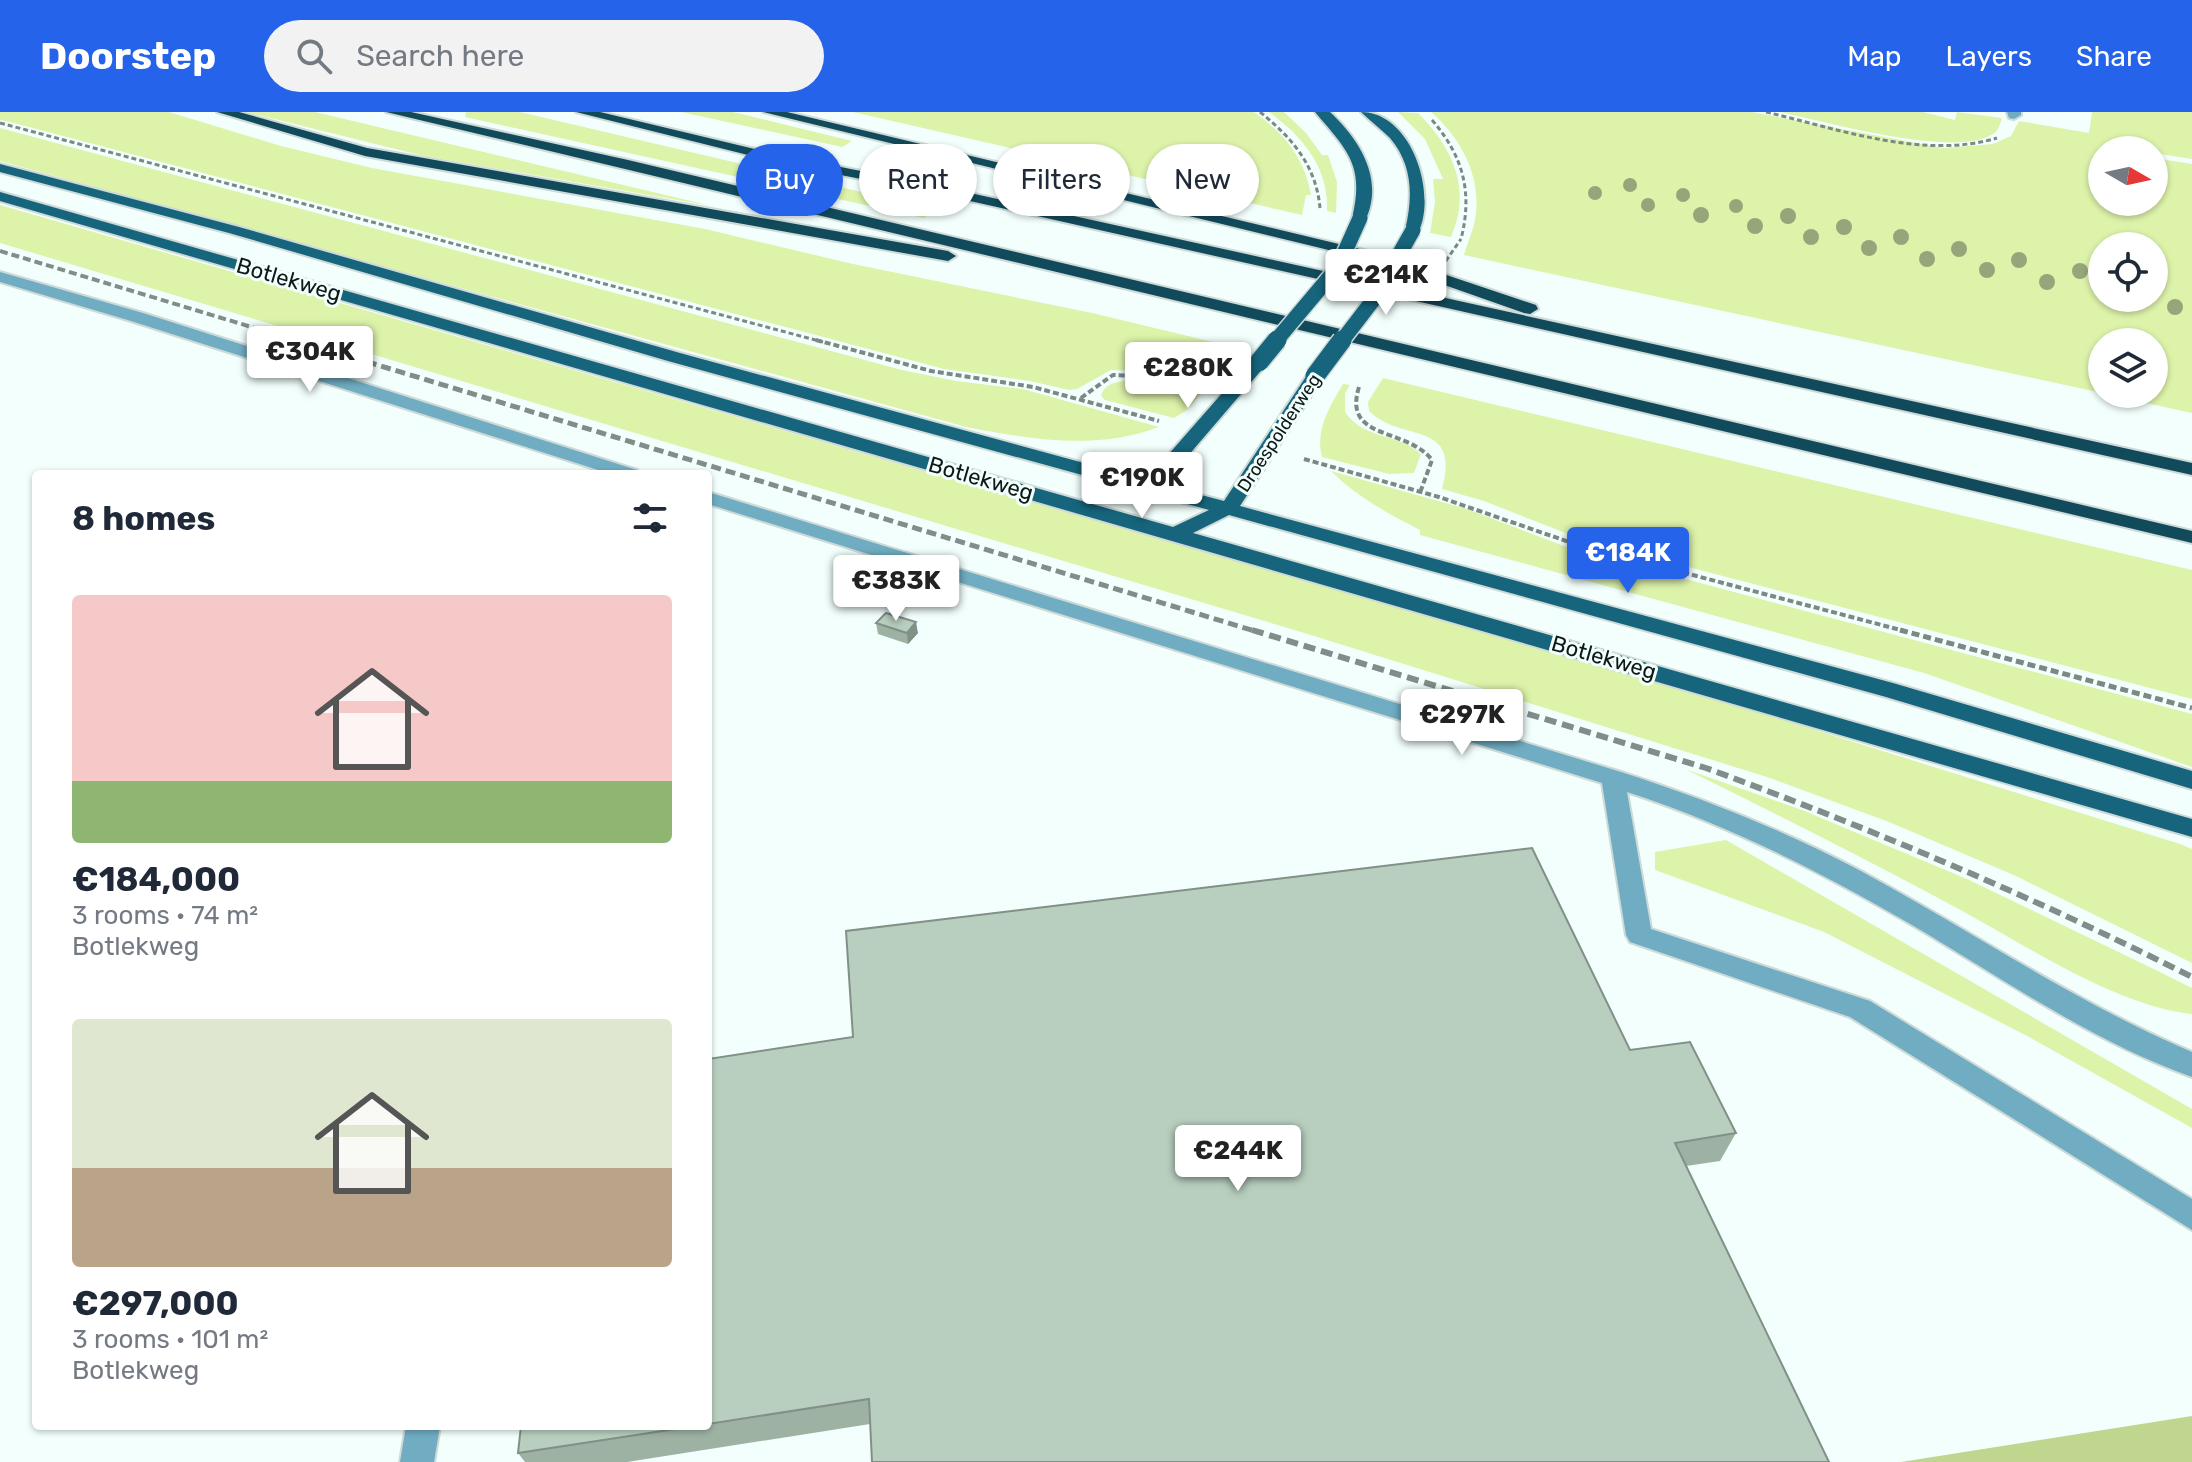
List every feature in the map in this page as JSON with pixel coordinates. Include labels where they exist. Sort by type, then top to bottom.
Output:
[{"type":"highway","points":[[224,112],[365,152],[1155,292]]},
{"type":"highway","points":[[393,112],[628,164],[2192,537]]},
{"type":"highway","points":[[583,112],[780,159],[968,196],[2192,469]]},
{"type":"highway","points":[[770,112],[1387,260],[1653,351]]},
{"type":"main road","points":[[1173,535],[1151,487],[1338,267],[1360,218],[1366,197],[1363,166],[1353,146],[1322,112]]},
{"type":"main road","name":"Droespolderweg","points":[[1173,535],[1229,508],[1315,376],[1374,299],[1413,230],[1417,214],[1415,166],[1402,142],[1368,112]]},
{"type":"main road","name":"Botlekweg","points":[[0,168],[234,230],[674,357],[1893,691],[2192,780]]},
{"type":"main road","name":"Botlekweg","points":[[0,196],[2192,828]]},
{"type":"street","points":[[0,277],[137,317],[612,470]]},
{"type":"street","points":[[712,499],[1613,778],[1725,817],[1815,859],[2094,1020],[2192,1065]]},
{"type":"street","points":[[1613,778],[1639,935],[1860,1009],[2192,1216]]},
{"type":"street","points":[[417,1462],[422,1430]]},
{"type":"path","points":[[1260,112],[1293,140],[1304,156],[1320,190],[1320,211]]},
{"type":"path","points":[[1423,112],[1446,135],[1465,169],[1468,209],[1461,239]]},
{"type":"path","points":[[1766,112],[1948,145],[1990,141],[2008,130],[2014,114]]},
{"type":"path","points":[[0,123],[931,371],[1033,387],[1197,432]]},
{"type":"path","points":[[1080,399],[1113,375],[1177,378],[1204,369]]},
{"type":"path","name":"Droespolderweg","points":[[1359,387],[1353,399],[1353,409],[1358,418],[1379,432],[1418,443],[1429,450],[1432,460],[1421,490]]},
{"type":"path","points":[[1267,449],[1421,490],[1494,513],[1572,543],[2192,708]]},
{"type":"green space","points":[[0,112],[169,112],[281,146],[372,168],[705,229],[1213,342],[1202,361],[1182,372],[1111,370],[1077,389],[1069,390],[1030,381],[944,369],[0,120]]},
{"type":"green space","points":[[246,112],[315,112],[712,206],[424,156]]},
{"type":"green space","points":[[466,112],[520,112],[736,163],[736,177],[465,117]]},
{"type":"green space","points":[[681,112],[733,112],[852,141],[843,146]]},
{"type":"green space","points":[[853,112],[1254,112],[1292,148],[1304,169],[1311,195],[1306,195],[1302,215],[1259,205],[1259,144],[1146,144],[1146,179],[1130,176],[1130,144],[993,144]]},
{"type":"green space","points":[[1269,112],[1284,112],[1306,133],[1322,155],[1328,155],[1337,182],[1336,213],[1327,211],[1323,180],[1311,154],[1292,131]]},
{"type":"green space","points":[[1398,112],[1418,113],[1441,140],[1456,170],[1460,202],[1451,237],[1430,233],[1435,202],[1433,179],[1443,179],[1425,139]]},
{"type":"green space","points":[[1431,112],[1752,112],[1943,148],[1993,144],[2011,136],[2019,121],[2089,133],[2092,112],[2192,112],[2192,159],[2168,155],[2168,136],[2088,136],[2088,216],[2168,216],[2168,160],[2192,164],[2192,413],[2168,408],[2168,328],[2088,328],[2088,390],[1464,255],[1474,225],[1476,193],[1468,162],[1453,135]]},
{"type":"green space","points":[[1779,112],[1923,112],[1955,120],[1957,112],[2002,118],[1993,134],[1975,141],[1950,142],[1889,136]]},
{"type":"green space","points":[[0,128],[902,370],[956,381],[1023,389],[1159,427],[1111,439],[1087,441],[1039,439],[966,427],[0,161]]},
{"type":"green space","points":[[843,188],[859,191],[859,204],[843,200]]},
{"type":"green space","points":[[0,205],[1726,702],[2180,844],[2192,849],[2192,963],[2016,876],[1889,822],[1767,777],[1301,632],[0,243]]},
{"type":"green space","points":[[1225,357],[1231,358],[1187,410],[1174,418],[1105,400],[1101,396],[1106,387],[1116,382],[1194,380],[1210,373]]},
{"type":"green space","points":[[1383,378],[2192,570],[2192,699],[1635,553],[1568,534],[1484,501],[1442,489],[1446,467],[1443,452],[1436,442],[1382,421],[1369,411],[1368,402]]},
{"type":"green space","points":[[1343,384],[1350,385],[1345,393],[1345,412],[1353,421],[1421,454],[1414,473],[1389,474],[1322,457],[1322,429],[1328,410]]},
{"type":"green space","points":[[1331,471],[1467,509],[1569,548],[2192,714],[2192,767],[1924,673],[1420,535],[1420,530],[1362,497]]},
{"type":"green space","points":[[1685,769],[1802,810],[1967,879],[2164,974],[2192,988],[2192,1014],[2163,1009],[2101,986],[1888,872]]},
{"type":"green space","points":[[1726,840],[2192,1109],[2192,1128],[2029,1037],[1824,932],[1655,870],[1655,852]]},
{"type":"green space","points":[[2192,1416],[2192,1462],[1901,1462]]},
{"type":"building","points":[[886,613],[916,622],[907,633],[876,623]]},
{"type":"building","points":[[1532,848],[1630,1050],[1690,1042],[1736,1133],[1675,1143],[1829,1462],[872,1462],[869,1399],[712,1423],[712,1058],[853,1037],[846,931]]},
{"type":"building","points":[[521,1430],[669,1430],[518,1453]]},
{"type":"railway","points":[[0,251],[301,342]]},
{"type":"railway","points":[[295,340],[1258,632]]},
{"type":"railway","points":[[1252,630],[1706,768],[1952,865],[2192,977]]}]
